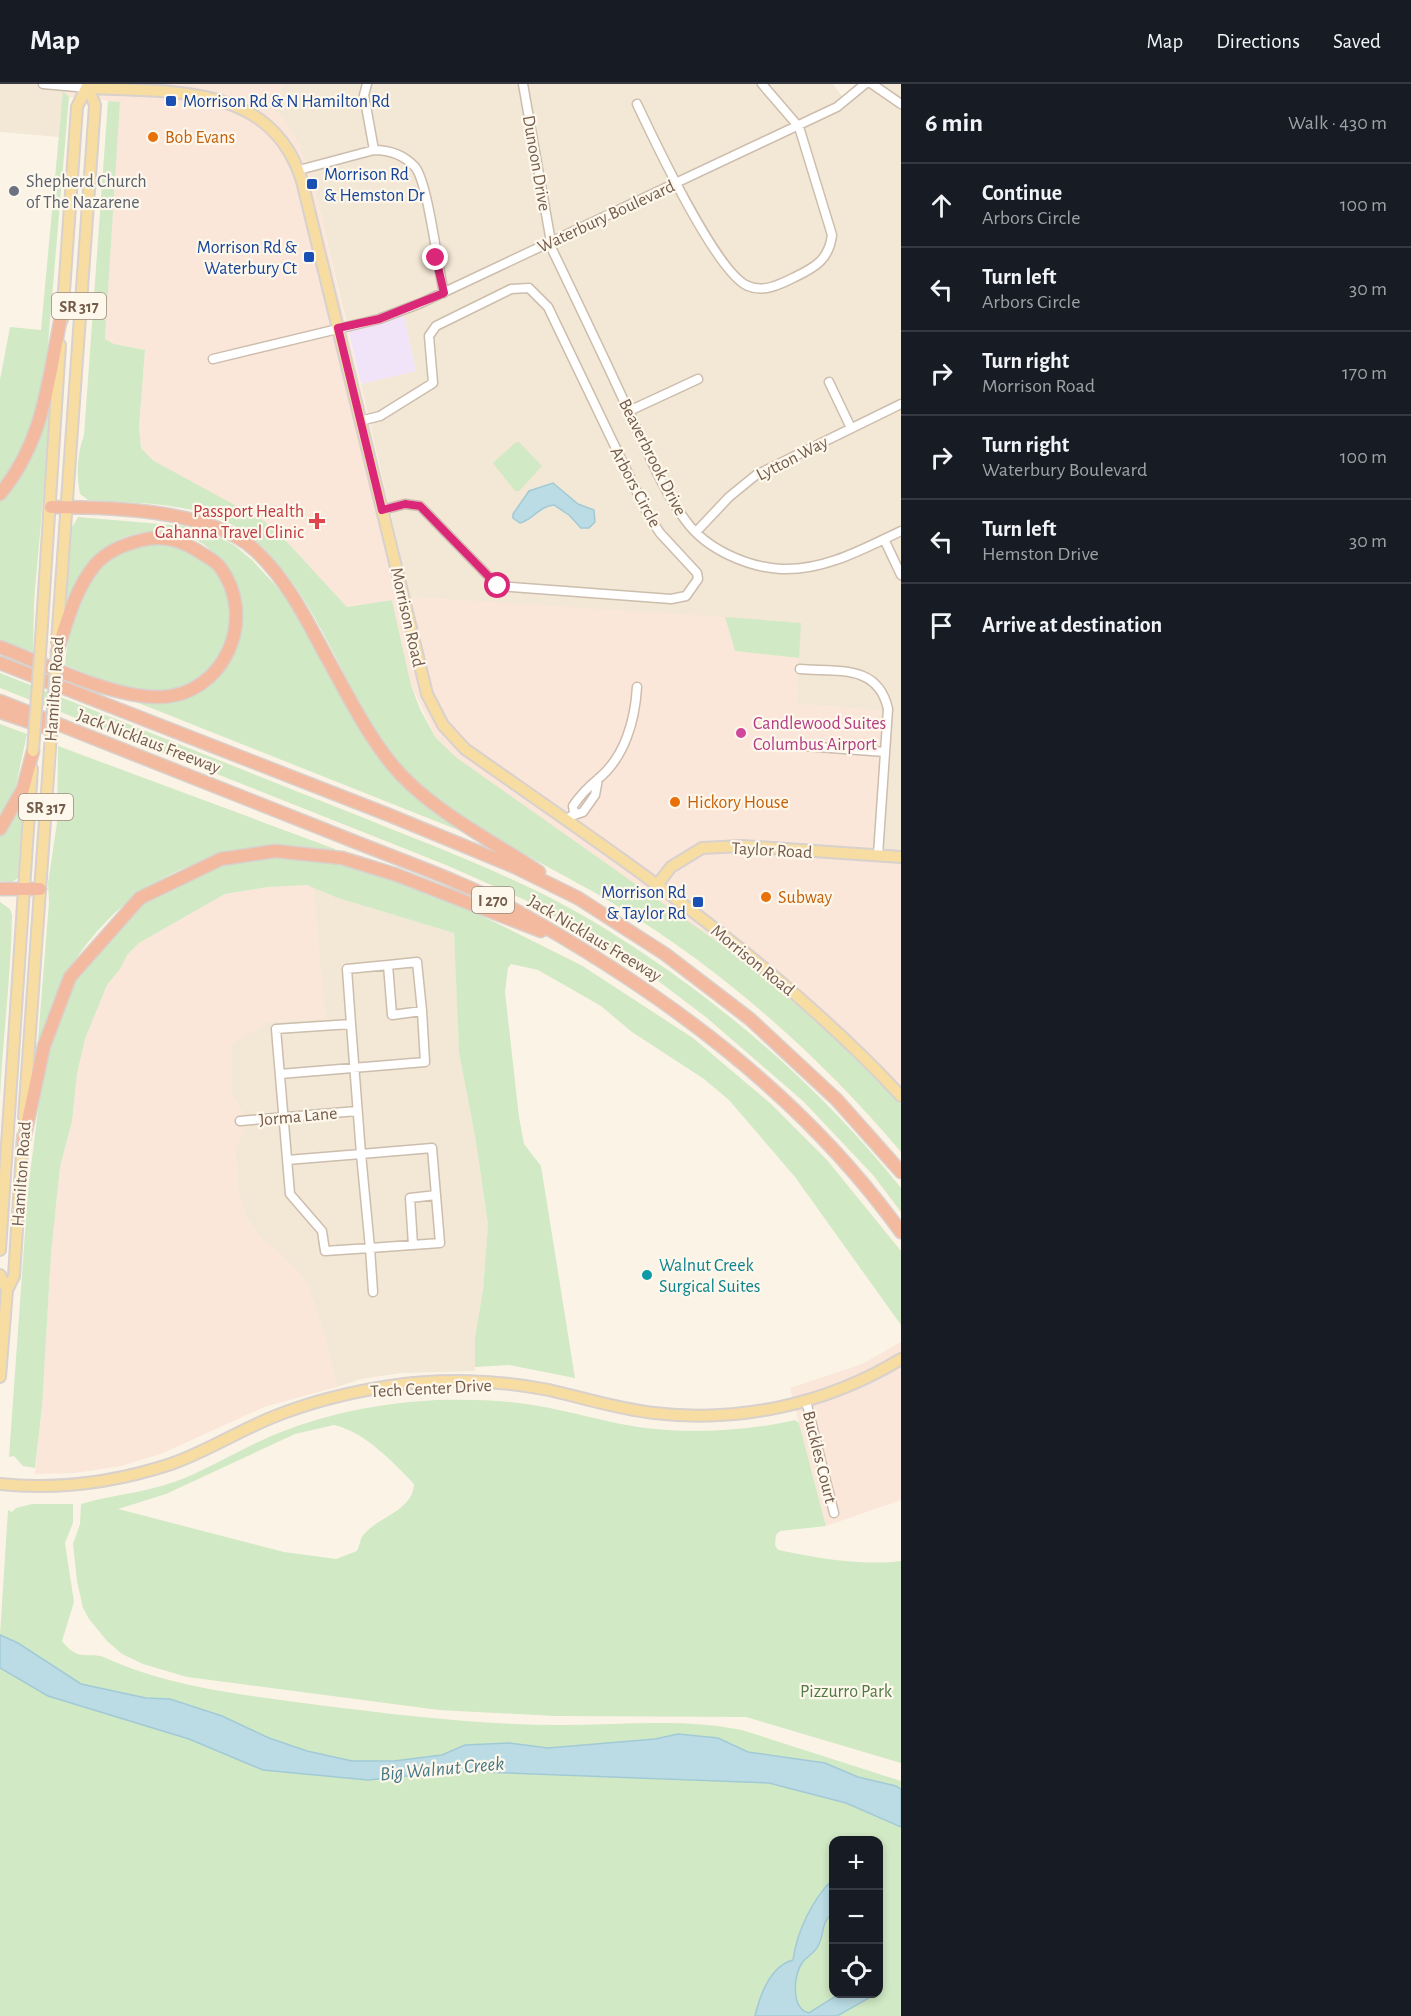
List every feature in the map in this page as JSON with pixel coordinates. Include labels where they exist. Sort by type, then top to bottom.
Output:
[{"type":"highway","points":[[0,494],[17,474],[33,443],[44,405],[62,312]]},
{"type":"highway","points":[[51,507],[175,514],[200,520],[227,532],[255,550],[289,590],[367,730],[391,763],[429,799],[578,898]]},
{"type":"highway","points":[[0,647],[133,695],[178,695],[194,689],[210,678],[220,668],[233,644],[237,617],[233,590],[219,565],[184,542],[153,537],[122,545],[96,564],[81,588],[57,652]]},
{"type":"highway","name":"Jack Nicklaus Freeway","points":[[0,663],[410,824],[515,867],[578,898],[665,954],[750,1018],[837,1100],[901,1172]]},
{"type":"highway","name":"Jack Nicklaus Freeway","points":[[0,701],[477,892],[522,914],[669,1004],[762,1079],[830,1145],[901,1232]]},
{"type":"highway","points":[[0,712],[220,788]]},
{"type":"highway","points":[[0,829],[23,789],[33,752]]},
{"type":"highway","points":[[23,1144],[44,1046],[70,977],[140,898],[220,859],[275,851],[342,858],[397,875],[563,939]]},
{"type":"highway","points":[[0,889],[40,890]]},
{"type":"main road","name":"Morrison Road","points":[[88,86],[208,95],[230,99],[255,112],[286,142],[299,171],[427,694],[443,725],[465,749],[571,817],[782,981],[860,1052],[901,1096]]},
{"type":"main road","name":"Hamilton Road","points":[[0,1250],[51,507],[62,312],[78,107],[88,86]]},
{"type":"main road","name":"Hamilton Road","points":[[0,1377],[7,1290],[14,1275],[57,652],[94,105],[88,86]]},
{"type":"main road","name":"Taylor Road","points":[[657,885],[671,867],[702,848],[742,846],[901,857]]},
{"type":"main road","name":"Hamilton Road","points":[[0,1275],[7,1290]]},
{"type":"main road","name":"Tech Center Drive","points":[[0,1484],[43,1486],[107,1480],[172,1464],[273,1416],[322,1401],[393,1386],[498,1384],[548,1390],[654,1414],[715,1416],[775,1409],[830,1395],[878,1373],[901,1359]]},
{"type":"street","points":[[43,84],[88,86]]},
{"type":"street","points":[[367,84],[364,94],[374,150]]},
{"type":"street","name":"Dunoon Drive","points":[[523,84],[550,242]]},
{"type":"street","points":[[637,104],[674,184],[739,282],[749,287],[764,289],[778,285],[813,268],[824,259],[830,247],[829,223],[798,125],[762,84]]},
{"type":"street","name":"Waterbury Boulevard","points":[[213,359],[379,319],[444,293],[837,107],[865,84]]},
{"type":"street","points":[[872,84],[901,104]]},
{"type":"street","points":[[299,171],[374,150],[386,150],[398,154],[416,168],[423,188],[444,293]]},
{"type":"street","name":"Beaverbrook Drive","points":[[550,242],[660,479],[686,522],[696,532],[712,545],[745,562],[782,569],[832,563],[901,531]]},
{"type":"street","name":"Arbors Circle","points":[[360,421],[380,416],[433,383],[429,336],[436,326],[511,289],[529,288],[548,307],[648,515],[660,533],[697,573],[698,579],[696,585],[686,596],[671,599],[498,586],[420,506],[405,504],[382,510]]},
{"type":"street","points":[[629,411],[699,379]]},
{"type":"street","points":[[829,382],[851,428]]},
{"type":"street","name":"Lytton Way","points":[[696,532],[729,497],[756,475],[901,404]]},
{"type":"street","points":[[884,539],[901,575]]},
{"type":"street","points":[[800,669],[856,673],[873,679],[884,692],[888,709],[878,855]]},
{"type":"street","points":[[571,817],[573,806],[587,785],[598,779],[619,753],[634,719],[637,687]]},
{"type":"street","points":[[804,746],[885,752]]},
{"type":"street","points":[[280,1074],[352,1068],[425,1062],[417,962],[347,969],[352,1068],[373,1292]]},
{"type":"street","points":[[387,965],[392,1015],[422,1011]]},
{"type":"street","points":[[287,1160],[432,1148],[440,1243],[325,1251],[322,1231],[290,1194],[287,1160],[284,1117],[276,1029],[351,1024]]},
{"type":"street","name":"Jorma Lane","points":[[240,1121],[357,1111]]},
{"type":"street","points":[[413,1245],[410,1198],[436,1195]]},
{"type":"street","name":"Buckles Court","points":[[806,1401],[834,1513]]},
{"type":"shaded area","points":[[0,84],[64,84],[59,137],[0,132]]},
{"type":"shaded area","points":[[64,84],[284,84],[271,106],[285,120],[300,145],[311,175],[410,597],[725,617],[735,651],[799,658],[796,704],[883,711],[871,848],[901,851],[901,1104],[457,758],[436,738],[411,685],[392,600],[347,607],[287,542],[154,461],[141,448],[139,427],[145,350],[114,344],[105,339],[120,102],[69,97],[63,91]]},
{"type":"shaded area","points":[[284,84],[833,84],[842,96],[856,84],[901,84],[901,851],[871,849],[883,711],[796,704],[800,623],[410,597],[361,384],[416,371],[402,308],[347,324],[311,175],[271,106]]},
{"type":"shaded area","points":[[402,308],[416,371],[361,384],[347,324]]},
{"type":"shaded area","points":[[307,885],[313,887],[325,1018],[267,1022],[232,1044],[232,1095],[244,1115],[245,1127],[235,1148],[238,1188],[245,1216],[260,1237],[291,1264],[307,1284],[321,1325],[337,1387],[264,1407],[163,1453],[122,1466],[75,1473],[35,1474],[42,1407],[51,1254],[60,1167],[72,1121],[77,1074],[85,1039],[107,985],[120,969],[127,955],[139,943],[225,894],[268,887]]},
{"type":"shaded area","points":[[313,887],[338,898],[454,933],[459,1053],[475,1136],[488,1224],[483,1290],[475,1337],[475,1371],[401,1373],[361,1379],[337,1387],[321,1325],[307,1284],[291,1264],[260,1237],[245,1216],[238,1188],[235,1148],[245,1127],[244,1115],[232,1095],[231,1044],[267,1022],[325,1018]]},
{"type":"shaded area","points":[[901,1342],[901,1500],[826,1526],[790,1388],[862,1364]]},
{"type":"green space","points":[[63,91],[69,97],[46,368],[35,420],[24,449],[0,486],[0,380],[10,327],[41,330]]},
{"type":"green space","points":[[108,101],[120,102],[105,339],[114,344],[145,350],[139,427],[141,448],[154,461],[264,521],[287,542],[347,607],[392,600],[411,685],[420,709],[436,738],[457,758],[753,967],[852,1053],[901,1104],[901,1152],[805,1050],[770,1018],[697,959],[619,907],[475,825],[421,785],[397,762],[382,743],[311,611],[279,565],[261,545],[241,530],[205,514],[167,506],[88,500],[80,494],[78,464],[84,435]]},
{"type":"green space","points":[[48,407],[51,407],[34,602],[33,652],[0,640],[0,501],[18,478]]},
{"type":"green space","points":[[519,442],[542,466],[519,491],[515,491],[493,463]]},
{"type":"green space","points":[[78,517],[184,526],[209,532],[234,545],[252,560],[290,601],[377,751],[473,836],[131,700],[201,687],[240,624],[226,578],[215,555],[204,545],[176,533],[143,532],[114,543],[103,552],[82,584],[67,598],[69,526],[73,526]]},
{"type":"green space","points":[[139,543],[175,544],[198,555],[219,577],[231,605],[230,636],[224,653],[200,678],[176,690],[149,692],[137,690],[65,665],[72,621],[90,577],[110,556]]},
{"type":"green space","points":[[725,617],[801,623],[799,658],[735,651]]},
{"type":"green space","points":[[0,673],[414,838],[511,879],[574,910],[646,955],[686,984],[764,1045],[800,1078],[869,1150],[901,1188],[901,1212],[873,1175],[803,1101],[707,1018],[636,964],[525,900],[446,865],[0,688]]},
{"type":"green space","points":[[0,724],[27,734],[15,790],[0,820]]},
{"type":"green space","points":[[58,746],[335,849],[334,851],[295,847],[257,849],[220,856],[184,868],[151,885],[121,908],[94,935],[71,967],[38,1040],[49,902],[48,883],[57,823]]},
{"type":"green space","points":[[20,806],[23,807],[18,878],[12,882],[0,881],[0,836]]},
{"type":"green space","points":[[286,856],[340,863],[391,878],[470,910],[581,965],[693,1038],[770,1103],[827,1160],[901,1251],[901,1325],[795,1177],[729,1100],[704,1079],[632,1032],[601,1006],[538,970],[511,964],[508,968],[505,992],[519,1117],[524,1144],[541,1166],[575,1378],[509,1365],[475,1367],[475,1337],[483,1290],[488,1224],[475,1136],[459,1053],[454,933],[338,898],[307,885],[268,887],[225,894],[139,943],[127,955],[120,969],[107,985],[85,1039],[77,1074],[72,1121],[60,1167],[51,1254],[42,1407],[35,1468],[23,1466],[14,1456],[9,1457],[28,1190],[44,1063],[74,980],[132,911],[152,897],[209,869],[259,858]]},
{"type":"green space","points":[[0,902],[10,909],[12,915],[0,1097]]},
{"type":"green space","name":"Pizzurro Park","points":[[485,1400],[509,1402],[631,1426],[683,1431],[739,1429],[795,1420],[799,1423],[826,1526],[780,1531],[776,1535],[775,1545],[778,1550],[855,1562],[901,1561],[901,1763],[746,1717],[555,1716],[439,1710],[187,1677],[143,1664],[122,1654],[107,1641],[89,1619],[83,1608],[77,1581],[73,1544],[80,1524],[81,1504],[174,1482],[269,1437],[310,1422],[373,1407],[415,1402]],"holes":[[[334,1425],[357,1434],[378,1449],[414,1484],[407,1501],[401,1508],[368,1530],[362,1537],[357,1551],[336,1559],[284,1552],[118,1509],[166,1494],[295,1434]]]},
{"type":"green space","points":[[32,1504],[73,1504],[73,1523],[65,1543],[74,1602],[62,1641],[68,1648],[79,1654],[100,1656],[157,1677],[210,1689],[264,1698],[440,1719],[561,1725],[674,1723],[719,1726],[742,1730],[901,1781],[901,1789],[858,1777],[825,1763],[748,1752],[718,1738],[678,1734],[655,1739],[547,1748],[509,1743],[465,1745],[442,1755],[394,1761],[352,1761],[307,1751],[269,1738],[222,1716],[171,1699],[146,1698],[81,1684],[18,1643],[0,1635],[8,1510],[12,1512],[16,1508]]},
{"type":"green space","points":[[0,1668],[48,1696],[189,1739],[263,1770],[368,1780],[455,1771],[769,1783],[846,1803],[901,1827],[901,2016],[0,2016]]},
{"type":"water","points":[[553,483],[578,504],[594,510],[595,522],[589,528],[581,528],[569,515],[554,505],[544,508],[520,523],[513,518],[513,514],[529,491]]},
{"type":"water","name":"Big Walnut Creek","points":[[0,1635],[18,1643],[81,1684],[146,1698],[170,1699],[222,1716],[269,1738],[307,1751],[352,1761],[394,1761],[442,1755],[465,1745],[509,1743],[548,1748],[655,1739],[678,1734],[718,1738],[748,1752],[825,1763],[858,1777],[896,1786],[901,1789],[901,1827],[846,1803],[769,1783],[455,1771],[368,1780],[263,1770],[189,1739],[48,1696],[0,1668]]},
{"type":"water","points":[[829,1883],[829,1917],[816,1949],[799,1969],[795,1991],[799,2005],[809,2013],[833,1998],[869,1998],[837,2016],[755,2016],[767,1982],[778,1968],[793,1960],[798,1938],[807,1916]]},
{"type":"place","name":"Morrison Rd & N Hamilton Rd","points":[[171,101]]},
{"type":"place","name":"Bob Evans","points":[[153,137]]},
{"type":"place","name":"Morrison Rd & Hemston Dr","points":[[312,184]]},
{"type":"place","name":"Shepherd Church of The Nazarene","points":[[14,191]]},
{"type":"place","name":"Morrison Rd & Waterbury Ct","points":[[309,257]]},
{"type":"place","name":"Passport Health Gahanna Travel Clinic","points":[[317,521]]},
{"type":"place","name":"Candlewood Suites Columbus Airport","points":[[741,733]]},
{"type":"place","name":"Hickory House","points":[[675,802]]},
{"type":"place","name":"Subway","points":[[766,897]]},
{"type":"place","name":"Morrison Rd & Taylor Rd","points":[[698,902]]},
{"type":"place","name":"Walnut Creek Surgical Suites","points":[[647,1275]]},
{"type":"route","points":[[436,258],[444,293],[379,319],[338,328],[382,510],[405,504],[420,506],[498,586]]}]
